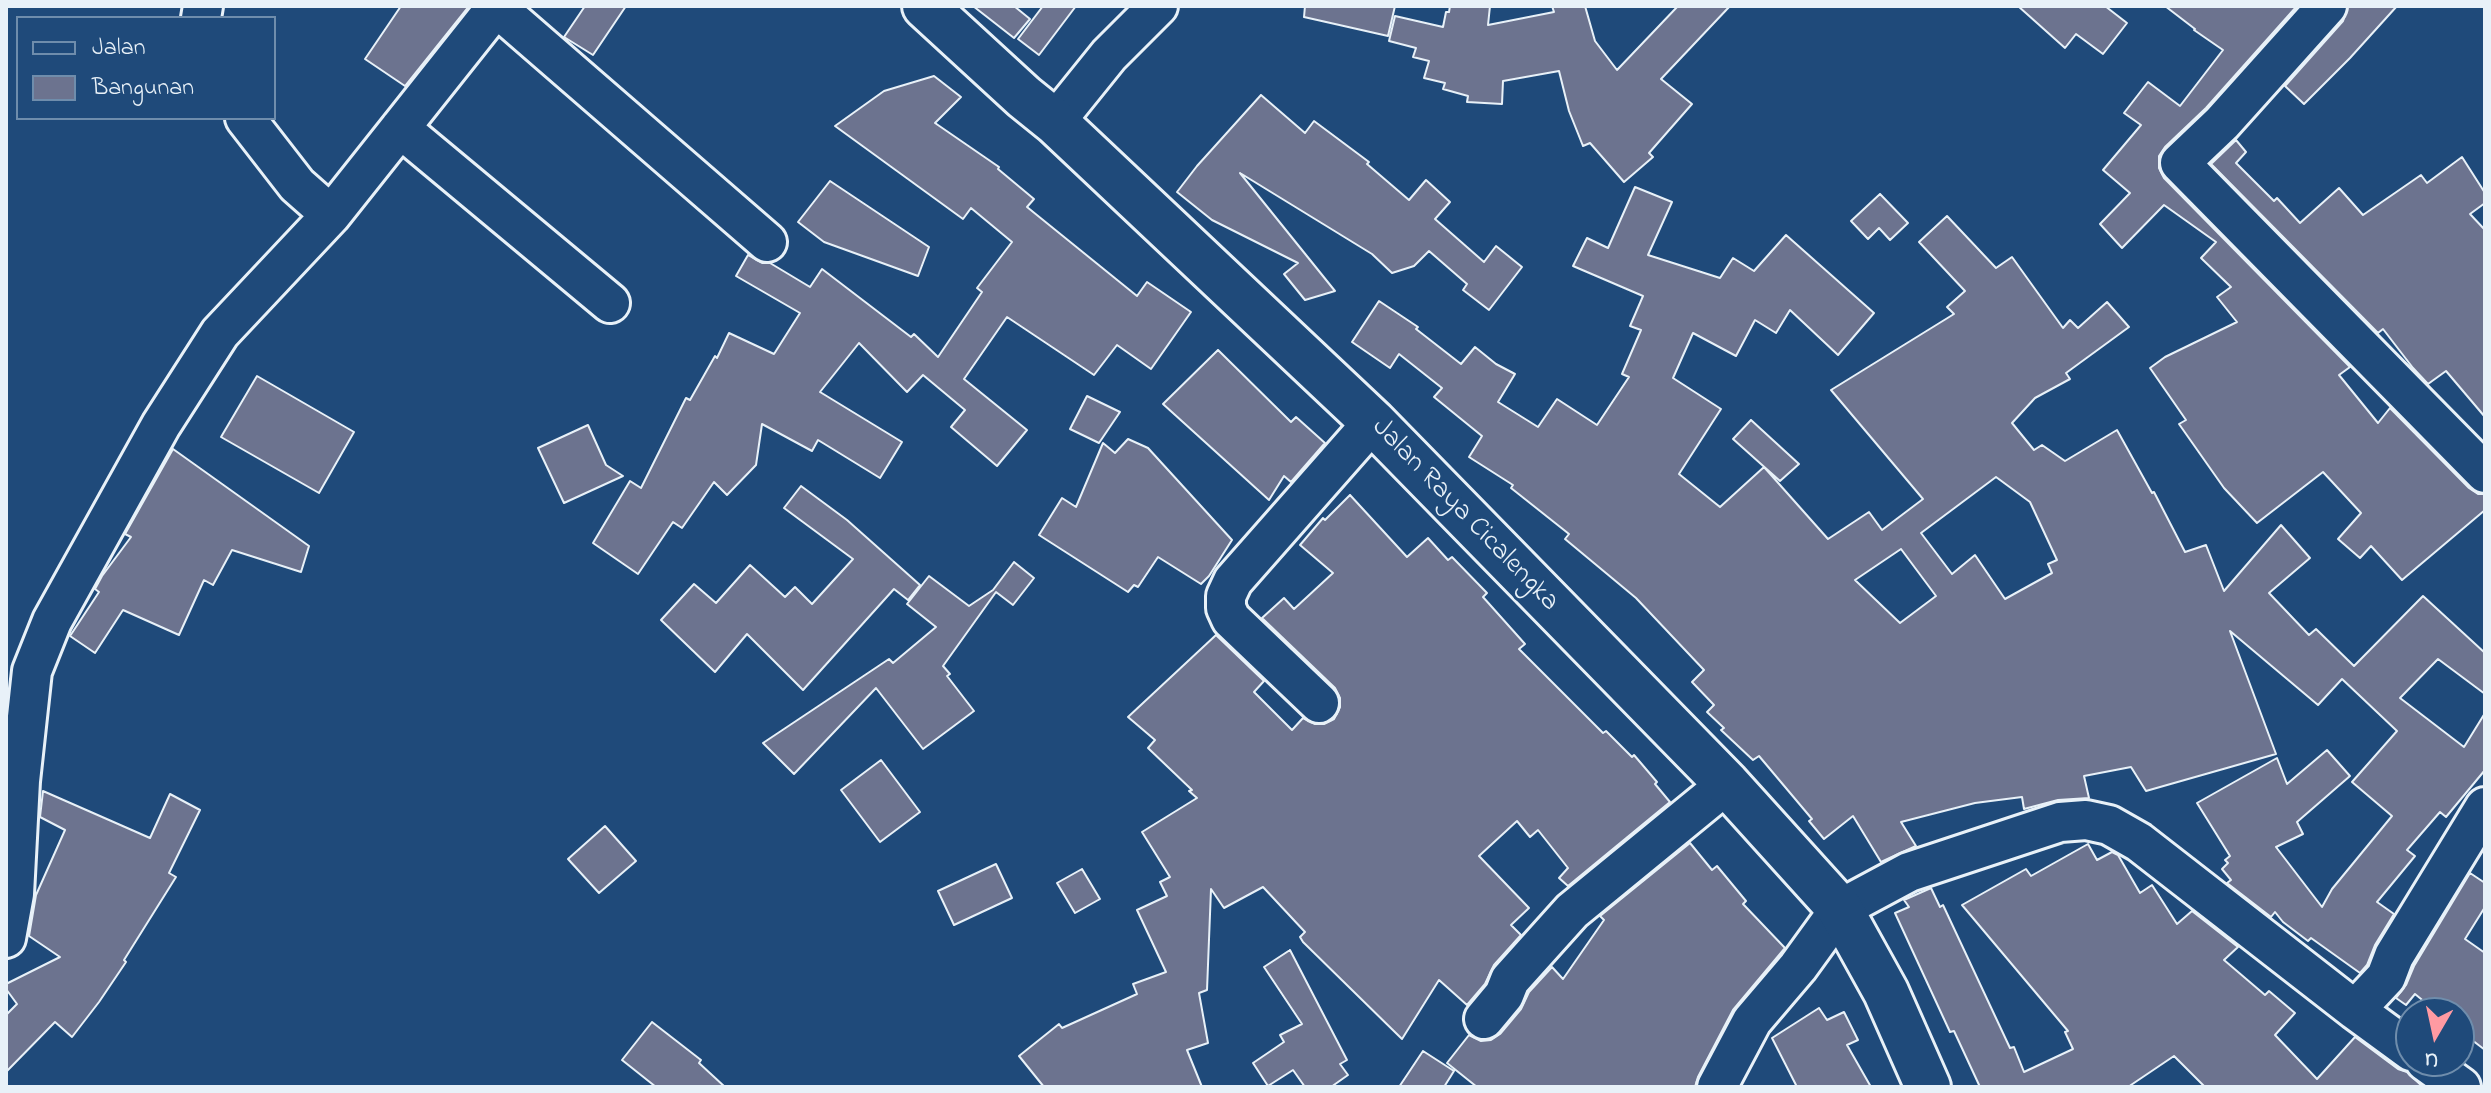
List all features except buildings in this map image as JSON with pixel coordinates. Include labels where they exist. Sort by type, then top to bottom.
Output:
[{"type":"main road","name":"Jalan Raya Cicalengka","points":[[925,6],[1055,122],[1373,422],[1727,784],[1840,909],[1886,992],[1928,1087]]},
{"type":"street","points":[[6,938],[14,894],[20,781],[32,671],[52,621],[161,425],[220,333],[331,215],[496,6],[767,242]]},
{"type":"street","points":[[1055,122],[1109,55],[1158,6]]},
{"type":"street","points":[[2327,6],[2222,123],[2180,163],[2485,473]]},
{"type":"street","points":[[247,120],[297,185],[331,215]]},
{"type":"street","points":[[400,128],[610,303]]},
{"type":"street","points":[[1319,703],[1231,619],[1226,608],[1226,596],[1233,581],[1373,422]]},
{"type":"street","points":[[1484,1019],[1504,995],[1510,980],[1572,911],[1727,784]]},
{"type":"street","points":[[2355,1010],[2386,977],[2394,956],[2485,807]]},
{"type":"street","points":[[1717,1087],[1752,1021],[1798,967],[1840,909],[1909,872],[2060,822],[2086,820],[2109,825],[2139,842],[2395,1039]]}]
